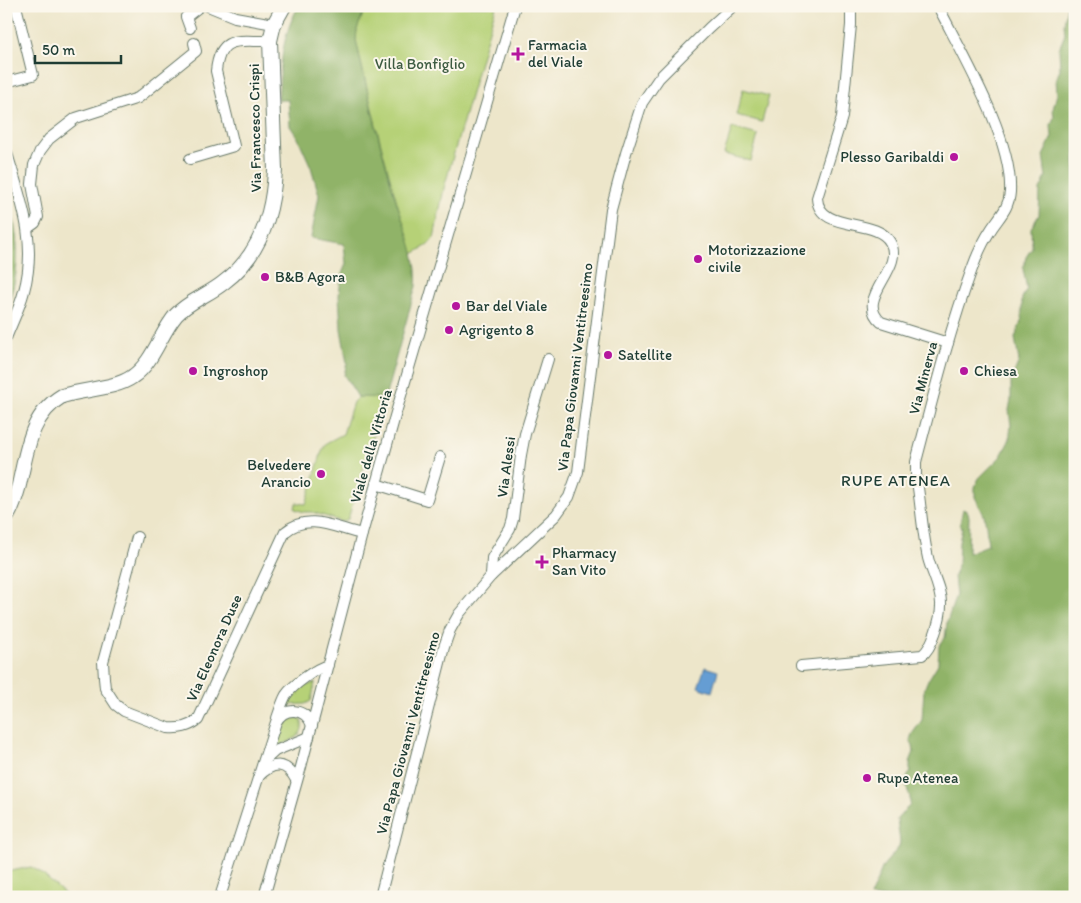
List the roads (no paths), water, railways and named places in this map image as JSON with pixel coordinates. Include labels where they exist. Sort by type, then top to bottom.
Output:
[{"type":"main road","name":"Via Francesco Crispi","points":[[6,518],[15,500],[30,438],[40,416],[62,396],[123,382],[133,377],[148,360],[175,317],[184,307],[231,277],[247,259],[262,236],[272,206],[275,184],[270,41],[274,24],[284,7]]},
{"type":"street","points":[[6,82],[33,75],[16,6]]},
{"type":"street","points":[[190,28],[186,17],[200,6]]},
{"type":"street","points":[[208,6],[235,17],[274,24]]},
{"type":"street","name":"Viale della Vittoria","points":[[264,897],[309,737],[376,484],[515,6]]},
{"type":"street","name":"Via Papa Giovanni Ventitreesimo","points":[[380,897],[450,630],[459,614],[491,576],[560,511],[574,485],[583,431],[611,209],[642,104],[659,78],[733,6]]},
{"type":"street","points":[[851,6],[851,25],[842,117],[817,198],[818,207],[828,217],[879,232],[891,243],[893,260],[881,282],[873,304],[873,310],[878,319],[881,322],[948,343]]},
{"type":"street","name":"Via Minerva","points":[[801,666],[922,655],[931,644],[940,614],[941,599],[928,556],[916,475],[916,462],[948,343],[972,268],[987,236],[1008,204],[1010,179],[1000,135],[991,112],[938,6]]},
{"type":"street","points":[[190,159],[234,146],[216,71],[217,61],[222,49],[232,42],[270,41]]},
{"type":"street","points":[[28,228],[35,223],[38,217],[32,174],[36,158],[44,145],[76,118],[138,98],[196,51],[194,44]]},
{"type":"street","points":[[6,150],[28,228],[30,245],[24,292],[6,338]]},
{"type":"street","name":"Via Alessi","points":[[491,576],[492,558],[510,529],[513,519],[525,434],[548,359]]},
{"type":"street","points":[[376,484],[427,500],[440,457]]},
{"type":"street","name":"Via Eleonora Duse","points":[[137,537],[103,662],[105,688],[116,705],[124,711],[168,728],[176,729],[185,727],[198,720],[284,532],[296,524],[313,521],[362,534]]},
{"type":"street","points":[[220,897],[283,702],[290,691],[309,675],[328,665]]},
{"type":"street","points":[[276,722],[286,712],[296,710],[308,717],[312,725]]},
{"type":"street","points":[[263,763],[275,751],[309,737]]},
{"type":"street","points":[[258,777],[269,768],[279,765],[285,766],[292,771],[296,780]]},
{"type":"water","points":[[705,667],[718,671],[712,692],[698,687]]},
{"type":"place","name":"Farmacia del Viale","points":[[518,54]]},
{"type":"place","name":"Plesso Garibaldi","points":[[954,157]]},
{"type":"place","name":"Motorizzazione civile","points":[[698,259]]},
{"type":"place","name":"B&B Agora","points":[[265,277]]},
{"type":"place","name":"Bar del Viale","points":[[456,306]]},
{"type":"place","name":"Agrigento 8","points":[[449,330]]},
{"type":"place","name":"Satellite","points":[[608,355]]},
{"type":"place","name":"Ingroshop","points":[[193,371]]},
{"type":"place","name":"Chiesa","points":[[964,371]]},
{"type":"place","name":"Belvedere Arancio","points":[[321,474]]},
{"type":"place","name":"Pharmacy San Vito","points":[[542,562]]},
{"type":"place","name":"Rupe Atenea","points":[[867,778]]},
{"type":"district","name":"RUPE ATENEA","points":[[896,480]]},
{"type":"park label","name":"Villa Bonfiglio","points":[[420,64]]}]
